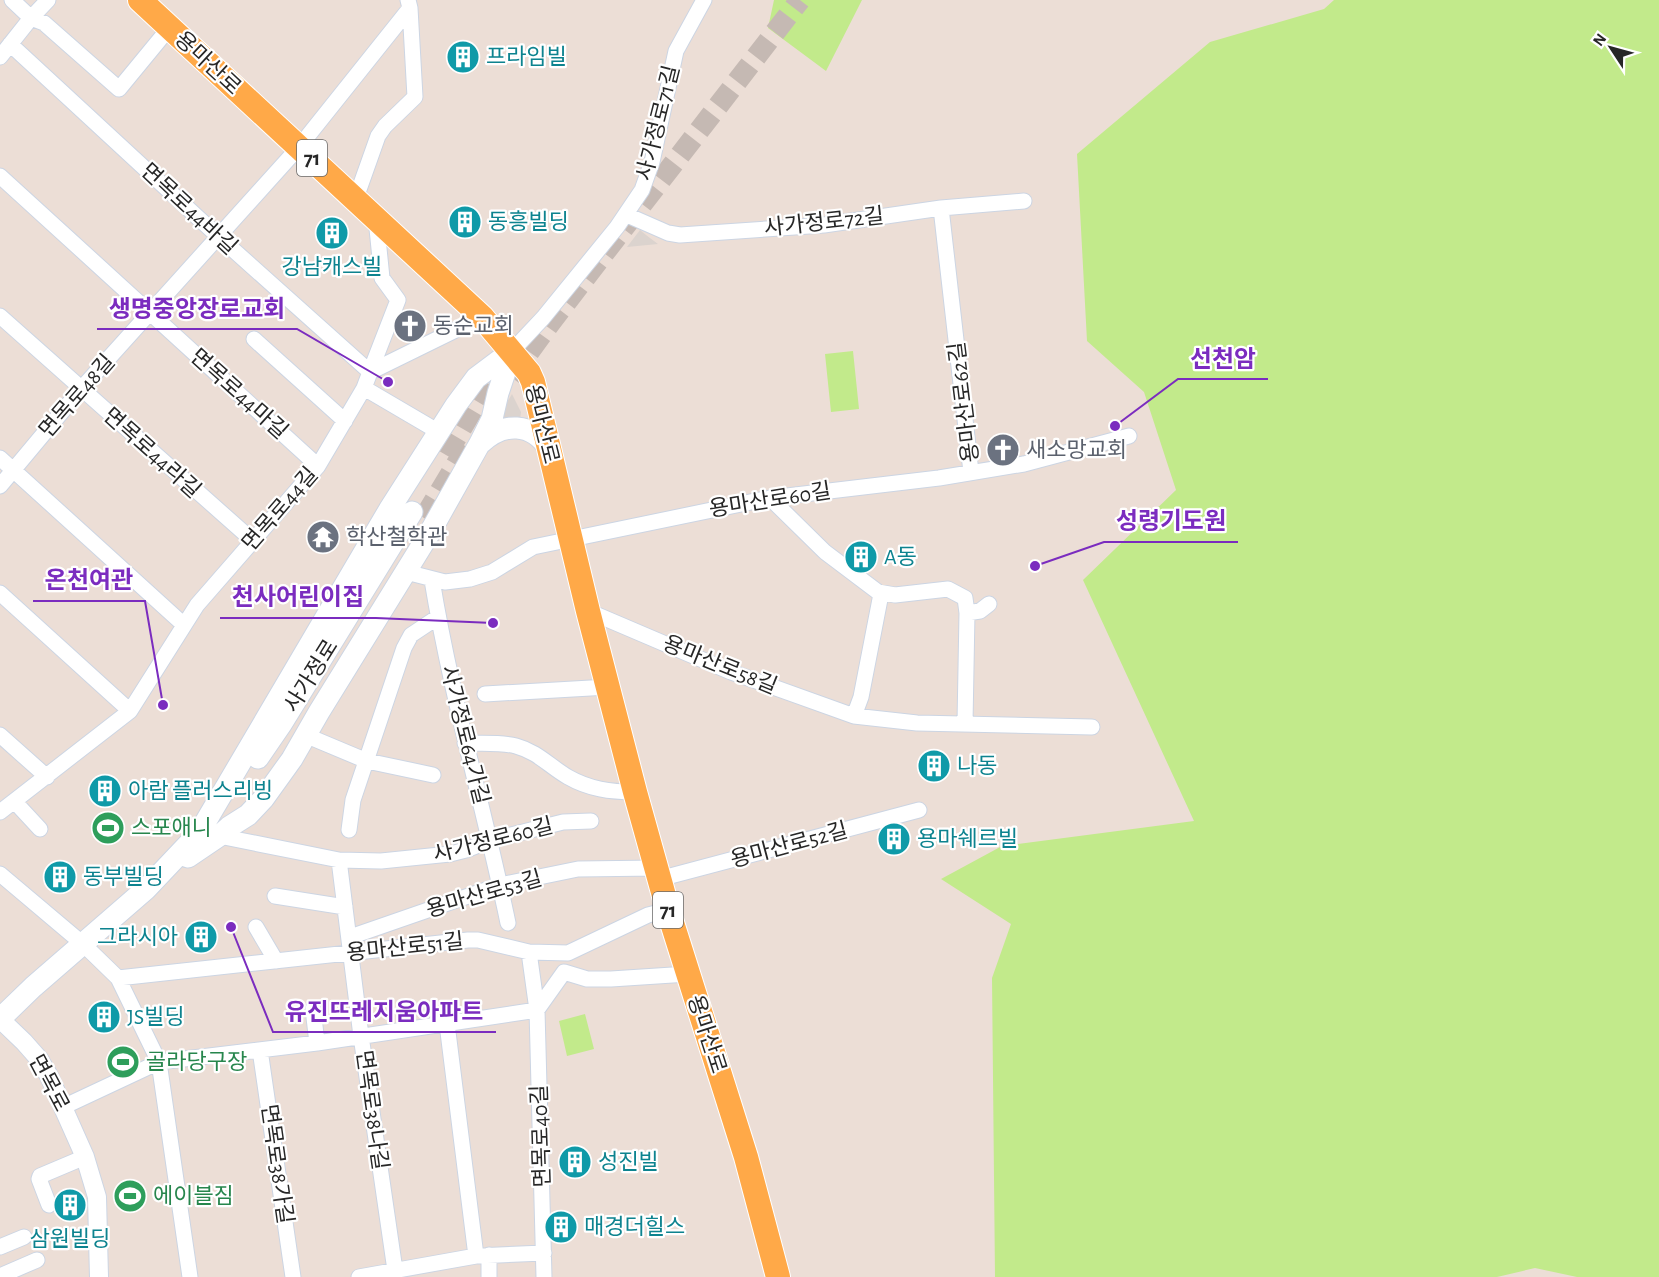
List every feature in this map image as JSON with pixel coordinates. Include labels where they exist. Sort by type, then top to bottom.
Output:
[{"type":"main road","name":"용마산로","points":[[140,0],[482,317],[512,351],[531,378],[635,792],[668,910],[746,1157],[778,1277]]},
{"type":"main road","points":[[215,832],[251,746],[313,636],[389,510],[438,432],[476,378],[512,351]]},
{"type":"main road","points":[[0,1019],[155,880],[215,832],[248,815],[264,798],[292,759],[406,572],[485,435],[512,351]]},
{"type":"main road","points":[[456,405],[468,400],[480,404],[486,411],[485,435]]},
{"type":"main road","points":[[485,435],[521,429],[537,434],[549,449]]},
{"type":"main road","name":"사가정로","points":[[418,515],[297,731],[264,781],[215,832],[243,780],[418,515]]},
{"type":"street","points":[[12,0],[31,18],[44,23],[119,88],[170,27]]},
{"type":"street","points":[[0,57],[48,0]]},
{"type":"street","name":"사가정로71길","points":[[512,351],[543,318],[627,215],[642,190],[652,162],[676,51],[704,0]]},
{"type":"street","points":[[356,198],[378,136],[415,97],[409,4]]},
{"type":"street","name":"면목로48길","points":[[0,486],[81,389],[299,147],[409,4]]},
{"type":"street","name":"면목로44바길","points":[[10,44],[219,237],[370,372]]},
{"type":"street","name":"면목로44마길","points":[[0,176],[318,466]]},
{"type":"street","name":"사가정로72길","points":[[627,215],[668,233],[680,235],[824,225],[941,208],[1024,201]]},
{"type":"street","name":"용마산로62길","points":[[941,208],[971,472],[1044,460],[1129,435]]},
{"type":"street","points":[[370,372],[398,300],[382,278],[376,218]]},
{"type":"street","name":"면목로44라길","points":[[0,316],[252,540]]},
{"type":"street","points":[[370,372],[482,317]]},
{"type":"street","points":[[254,339],[345,420]]},
{"type":"street","name":"면목로44길","points":[[0,812],[130,711],[198,605],[318,466],[364,388],[370,372]]},
{"type":"street","points":[[364,388],[438,432]]},
{"type":"street","points":[[0,458],[184,625]]},
{"type":"street","name":"용마산로60길","points":[[406,572],[445,582],[470,579],[492,572],[533,547],[770,498],[939,478],[971,472]]},
{"type":"street","points":[[770,498],[828,555],[881,594],[895,595],[949,589],[966,599],[965,723]]},
{"type":"street","name":"사가정로64가길","points":[[432,580],[465,743],[491,840],[508,922]]},
{"type":"street","points":[[0,593],[130,711]]},
{"type":"street","points":[[854,716],[861,697],[881,594]]},
{"type":"street","points":[[967,613],[980,611],[988,604]]},
{"type":"street","name":"용마산로58길","points":[[588,611],[731,672],[854,716],[916,723],[1092,727]]},
{"type":"street","points":[[349,830],[353,800],[406,642],[411,635],[438,618]]},
{"type":"street","points":[[485,694],[608,687]]},
{"type":"street","points":[[0,735],[47,777]]},
{"type":"street","points":[[305,735],[367,761],[433,775]]},
{"type":"street","points":[[465,743],[515,746],[541,756],[567,776],[588,787],[609,792],[635,792]]},
{"type":"street","points":[[15,802],[40,829]]},
{"type":"street","name":"용마산로52길","points":[[658,874],[919,810]]},
{"type":"street","name":"사가정로60길","points":[[215,832],[339,860],[381,861],[450,854],[491,840],[563,822],[591,822]]},
{"type":"street","name":"면목로38나길","points":[[339,860],[361,1036],[396,1274]]},
{"type":"street","name":"용마산로53길","points":[[351,945],[500,885],[578,869],[658,874]]},
{"type":"street","points":[[0,874],[83,944],[118,978],[159,1062],[190,1277]]},
{"type":"street","points":[[275,896],[345,907]]},
{"type":"street","name":"용마산로51길","points":[[118,978],[276,961],[351,945],[478,940],[529,952],[567,953],[648,915],[668,910]]},
{"type":"street","points":[[256,927],[276,961]]},
{"type":"street","name":"면목로40길","points":[[529,952],[537,1010],[544,1277]]},
{"type":"street","points":[[63,1107],[159,1062],[318,1043],[537,1010],[564,972],[587,979],[688,974]]},
{"type":"street","points":[[313,1009],[318,1043]]},
{"type":"street","name":"면목로","points":[[0,1019],[39,1059],[85,1157],[97,1197],[99,1277]]},
{"type":"street","points":[[447,1024],[482,1256],[489,1277]]},
{"type":"street","name":"면목로38가길","points":[[260,1050],[293,1277]]},
{"type":"street","points":[[49,1205],[39,1177],[85,1157]]},
{"type":"street","points":[[0,1246],[24,1237]]},
{"type":"street","points":[[359,1277],[396,1274],[482,1256],[544,1253]]},
{"type":"street","points":[[0,1276],[37,1260]]},
{"type":"green space","points":[[774,0],[862,0],[826,71],[768,28]]},
{"type":"green space","points":[[1334,0],[1659,0],[1659,1277],[1577,1277],[1535,1268],[1497,1277],[995,1277],[992,978],[1011,924],[941,879],[1002,846],[1194,821],[1083,580],[1176,490],[1144,392],[1087,341],[1077,154],[1210,42],[1324,9]]},
{"type":"green space","points":[[853,351],[859,409],[831,412],[825,354]]},
{"type":"green space","points":[[585,1014],[594,1049],[567,1056],[559,1021]]},
{"type":"shaded area","points":[[640,230],[646,235],[658,244],[627,247]]},
{"type":"shaded area","points":[[512,394],[521,412],[520,420],[494,424]]},
{"type":"tunnel","points":[[511,377],[800,0]]},
{"type":"tunnel","points":[[446,455],[486,387],[507,360]]},
{"type":"tunnel","points":[[424,518],[469,443]]},
{"type":"place","name":"프라임빌","points":[[463,57]]},
{"type":"place","name":"동흥빌딩","points":[[465,222]]},
{"type":"place","name":"강남캐스빌","points":[[332,233]]},
{"type":"place","name":"동순교회","points":[[410,326]]},
{"type":"place","name":"생명중앙장로교회","points":[[388,382]]},
{"type":"place","name":"선천암","points":[[1115,426]]},
{"type":"place","name":"새소망교회","points":[[1003,450]]},
{"type":"place","name":"학산철학관","points":[[323,537]]},
{"type":"place","name":"A동","points":[[861,557]]},
{"type":"place","name":"성령기도원","points":[[1035,566]]},
{"type":"place","name":"천사어린이집","points":[[493,623]]},
{"type":"place","name":"온천여관","points":[[163,705]]},
{"type":"place","name":"나동","points":[[934,766]]},
{"type":"place","name":"아람 플러스리빙","points":[[105,791]]},
{"type":"place","name":"스포애니","points":[[108,828]]},
{"type":"place","name":"용마쉐르빌","points":[[894,839]]},
{"type":"place","name":"동부빌딩","points":[[60,877]]},
{"type":"place","name":"유진뜨레지움아파트","points":[[231,927]]},
{"type":"place","name":"그라시아","points":[[201,937]]},
{"type":"place","name":"JS빌딩","points":[[104,1017]]},
{"type":"place","name":"골라당구장","points":[[123,1062]]},
{"type":"place","name":"성진빌","points":[[575,1162]]},
{"type":"place","name":"에이블짐","points":[[130,1196]]},
{"type":"place","name":"삼원빌딩","points":[[70,1205]]},
{"type":"place","name":"매경더힐스","points":[[561,1227]]}]
